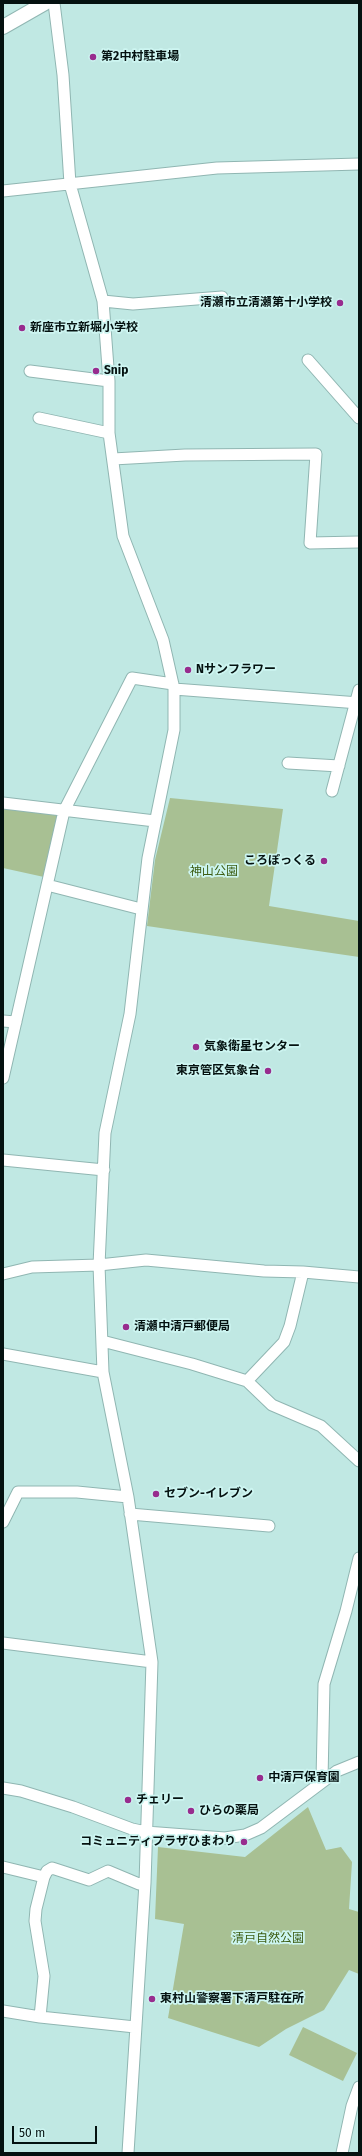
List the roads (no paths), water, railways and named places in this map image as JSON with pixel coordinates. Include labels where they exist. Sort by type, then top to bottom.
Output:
[{"type":"main road","points":[[3,27],[45,3]]},
{"type":"street","points":[[54,3],[63,75],[70,184],[103,302],[108,381],[108,433],[113,459],[122,536],[164,640],[173,687],[174,730],[155,821],[141,909],[130,1014],[105,1133],[100,1265],[103,1372],[128,1496],[152,1662],[145,1884],[128,2153]]},
{"type":"street","points":[[3,191],[217,168],[359,164]]},
{"type":"street","points":[[103,302],[134,304],[222,297]]},
{"type":"street","points":[[308,360],[359,418]]},
{"type":"street","points":[[30,371],[108,381]]},
{"type":"street","points":[[39,418],[108,433]]},
{"type":"street","points":[[113,459],[186,455],[316,454],[310,543],[359,542]]},
{"type":"street","points":[[3,1078],[64,811],[132,678],[173,687],[357,703]]},
{"type":"street","points":[[332,791],[357,703],[359,690]]},
{"type":"street","points":[[288,763],[339,766]]},
{"type":"street","points":[[3,803],[155,821]]},
{"type":"street","points":[[47,885],[141,909]]},
{"type":"street","points":[[3,1021],[16,1022]]},
{"type":"street","points":[[3,1160],[104,1170]]},
{"type":"street","points":[[3,1274],[32,1267],[100,1265],[159,1260],[264,1271],[303,1272],[359,1277]]},
{"type":"street","points":[[247,1381],[284,1342],[290,1326],[303,1272]]},
{"type":"street","points":[[102,1341],[192,1364],[247,1381],[272,1405],[321,1426],[359,1460]]},
{"type":"street","points":[[3,1354],[103,1372]]},
{"type":"street","points":[[3,1522],[18,1492],[77,1492],[128,1496]]},
{"type":"street","points":[[130,1514],[269,1526]]},
{"type":"street","points":[[322,1780],[322,1700],[325,1678],[346,1611],[359,1558]]},
{"type":"street","points":[[3,1643],[152,1662]]},
{"type":"street","points":[[3,1788],[21,1791],[66,1804],[132,1829],[146,1832],[207,1838],[225,1838],[245,1835],[261,1828],[322,1780],[336,1771],[359,1762]]},
{"type":"street","points":[[3,1867],[44,1876]]},
{"type":"street","points":[[40,2017],[44,1976],[35,1921],[44,1876],[47,1871],[52,1868],[89,1880],[108,1871],[139,1884],[145,1884]]},
{"type":"street","points":[[3,2011],[40,2017],[135,2027]]},
{"type":"street","points":[[342,2153],[358,2091]]},
{"type":"place","name":"第2中村駐車場","points":[[93,57]]},
{"type":"place","name":"清瀬市立清瀬第十小学校","points":[[340,303]]},
{"type":"place","name":"新座市立新堀小学校","points":[[22,328]]},
{"type":"place","name":"Snip","points":[[96,371]]},
{"type":"place","name":"Nサンフラワー","points":[[188,670]]},
{"type":"place","name":"ころぽっくる","points":[[324,861]]},
{"type":"place","name":"気象衛星センター","points":[[196,1047]]},
{"type":"place","name":"東京管区気象台","points":[[268,1071]]},
{"type":"place","name":"清瀬中清戸郵便局","points":[[126,1327]]},
{"type":"place","name":"セブン-イレブン","points":[[156,1494]]},
{"type":"place","name":"中清戸保育園","points":[[260,1778]]},
{"type":"place","name":"チェリー","points":[[128,1800]]},
{"type":"place","name":"ひらの薬局","points":[[191,1811]]},
{"type":"place","name":"コミュニティプラザひまわり","points":[[244,1842]]},
{"type":"place","name":"東村山警察署下清戸駐在所","points":[[152,1999]]},
{"type":"park label","name":"神山公園","points":[[214,872]]},
{"type":"park label","name":"清戸自然公園","points":[[268,1939]]}]
